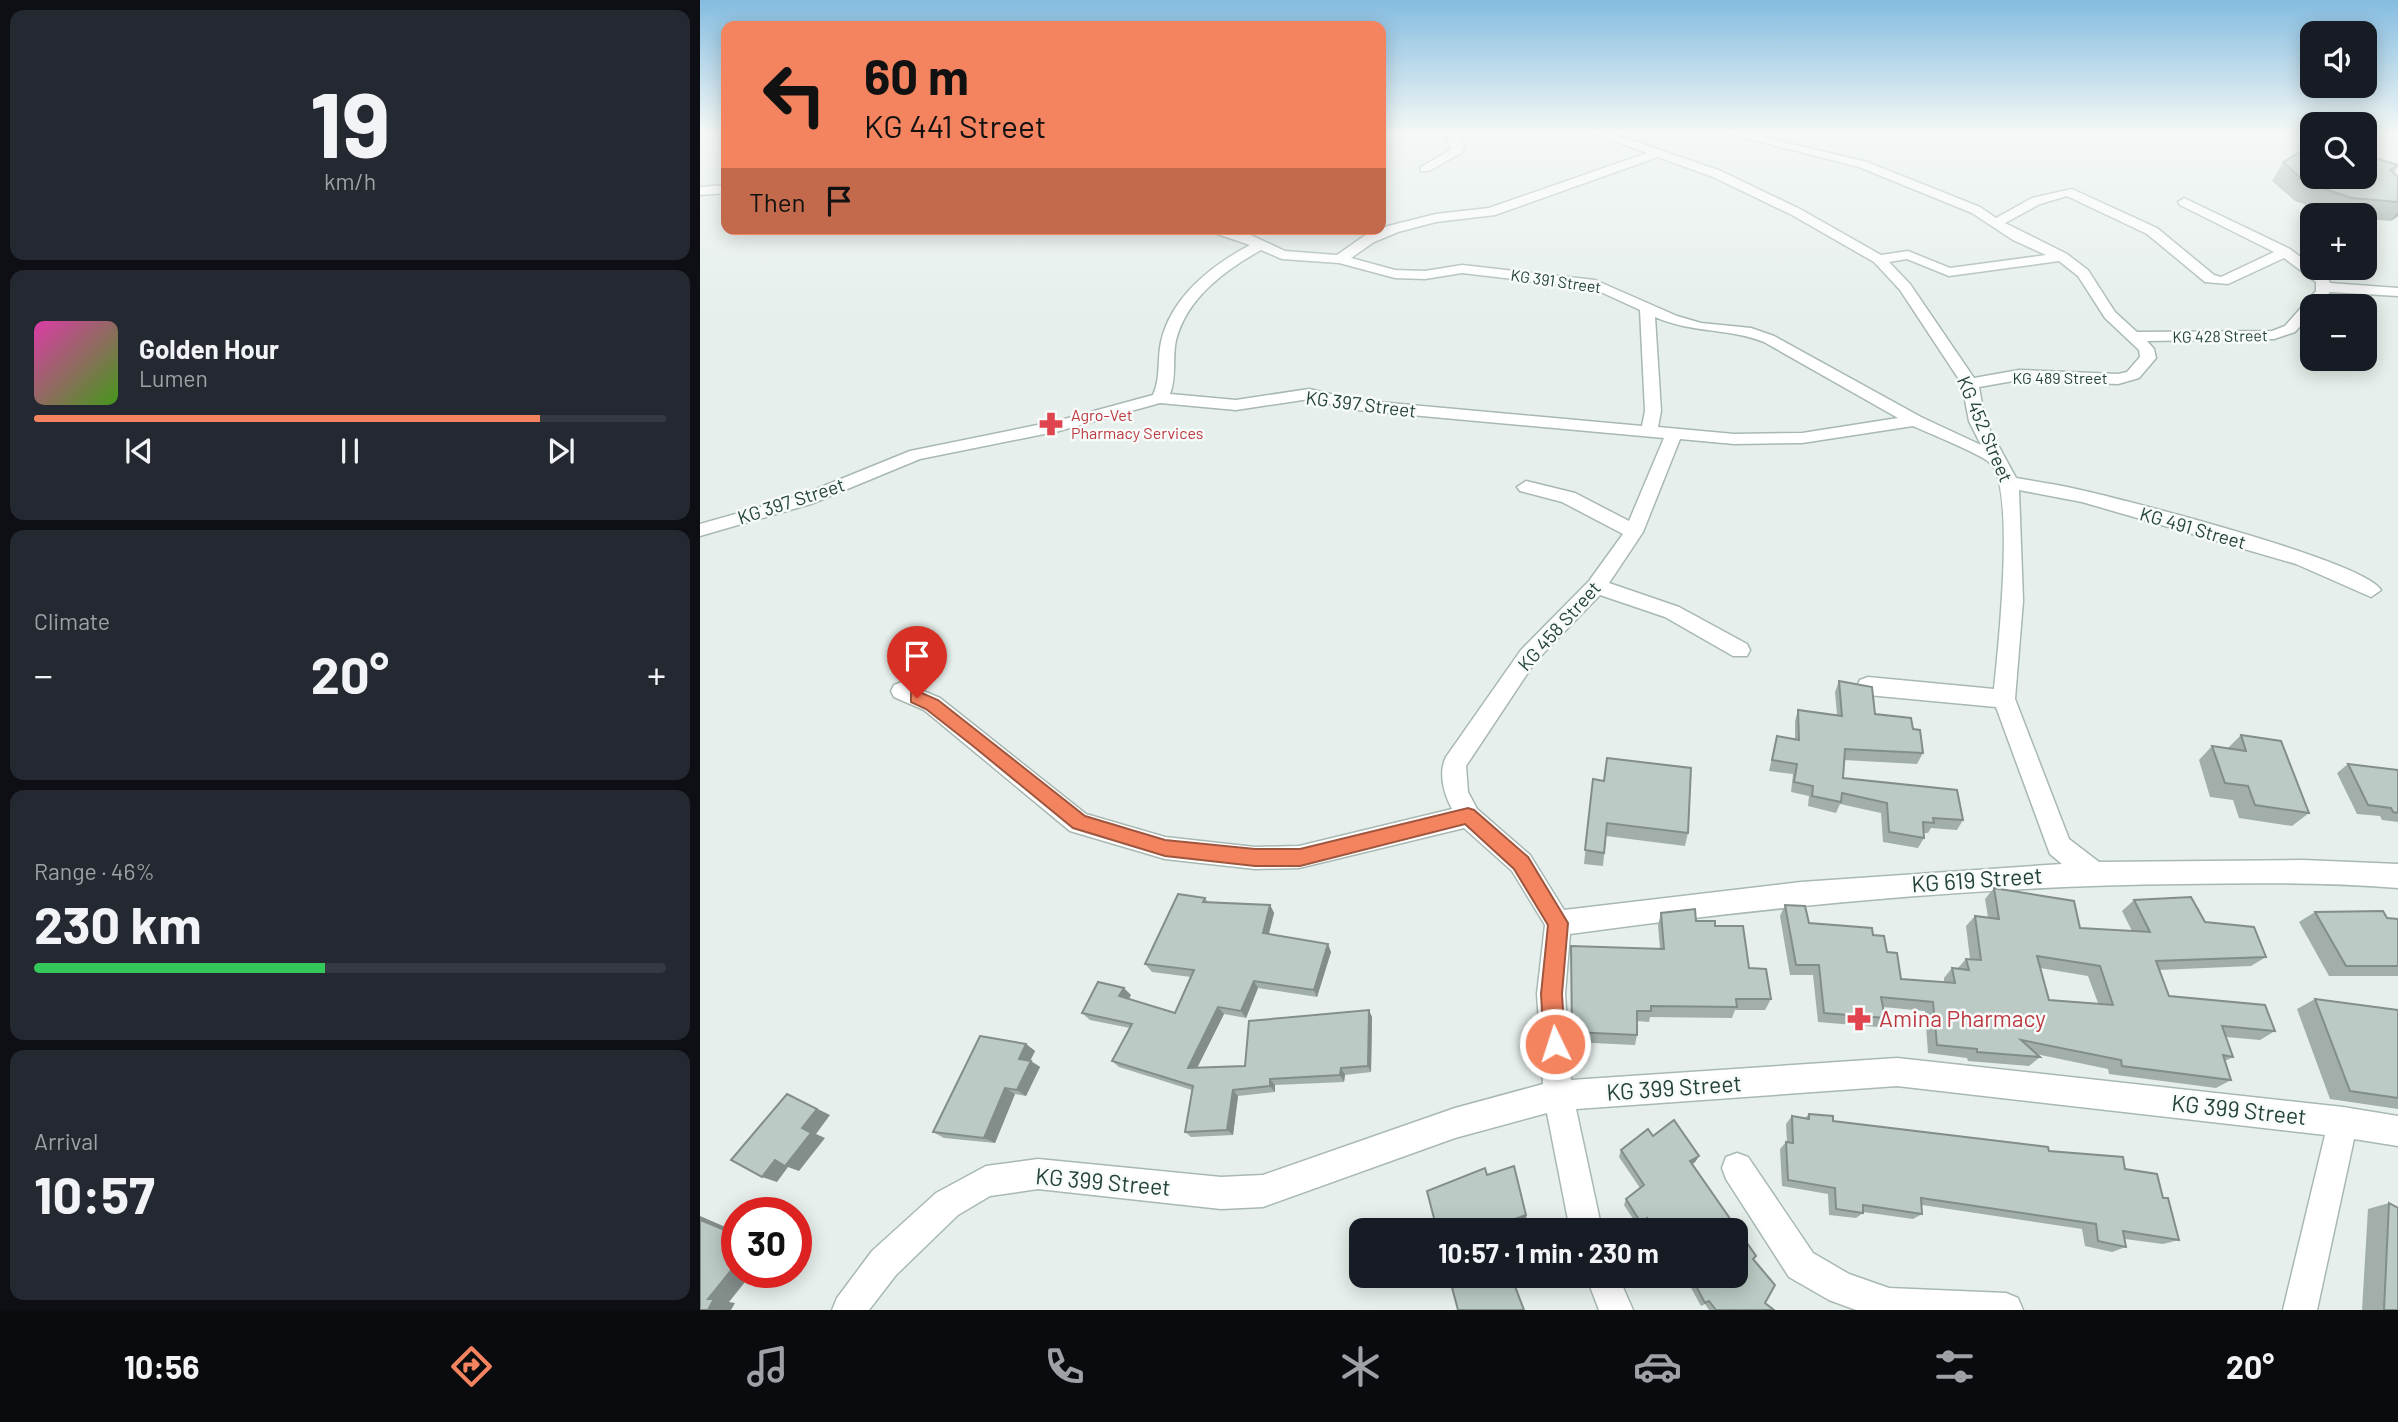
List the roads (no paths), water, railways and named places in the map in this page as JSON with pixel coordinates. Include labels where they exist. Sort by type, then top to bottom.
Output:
[{"type":"street","points":[[1386,232],[1436,218],[1491,212],[1548,192]]},
{"type":"street","name":"KG 452 Street","points":[[1755,192],[1808,218],[1879,258],[1906,287],[1970,384],[1978,421],[2010,483],[2013,601],[2004,699],[2059,846],[2092,872]]},
{"type":"street","points":[[1934,192],[2062,257],[2083,273],[2110,315],[2136,337]]},
{"type":"street","points":[[1996,223],[2036,201],[2068,192]]},
{"type":"street","points":[[2068,192],[2152,231],[2182,259],[2210,279],[2223,281],[2285,252]]},
{"type":"street","points":[[2184,202],[2285,252],[2323,281],[2325,286],[2398,292]]},
{"type":"street","name":"KG 391 Street","points":[[1239,235],[1282,255],[1340,259],[1395,274],[1425,275],[1462,268],[1595,284],[1618,292],[1647,310],[1700,327],[1761,335],[1915,421],[1999,460]]},
{"type":"street","points":[[1340,259],[1379,235]]},
{"type":"street","points":[[1160,398],[1168,380],[1169,338],[1179,316],[1214,273],[1258,246]]},
{"type":"street","points":[[1879,258],[1908,255],[1949,272],[2062,257]]},
{"type":"street","name":"KG 428 Street","points":[[2136,337],[2274,335],[2290,329],[2325,286]]},
{"type":"street","points":[[1647,310],[1653,411],[1649,430]]},
{"type":"street","name":"KG 489 Street","points":[[1970,384],[2020,376],[2118,379],[2133,375],[2148,358],[2146,349],[2136,337]]},
{"type":"street","name":"KG 397 Street","points":[[700,530],[805,500],[916,455],[1059,426],[1160,398],[1236,405],[1309,394],[1356,405],[1411,411],[1734,439],[1802,438],[1915,421]]},
{"type":"street","name":"KG 458 Street","points":[[1468,816],[1456,793],[1454,764],[1528,656],[1596,586],[1634,532],[1674,433]]},
{"type":"street","name":"KG 491 Street","points":[[2010,483],[2084,496],[2303,559],[2346,576],[2371,590]]},
{"type":"street","points":[[1526,487],[1540,488],[1580,503],[1634,532]]},
{"type":"street","points":[[1596,586],[1672,612],[1740,650]]},
{"type":"street","points":[[1868,686],[1958,692],[2004,699]]},
{"type":"street","points":[[902,691],[932,705],[1080,823],[1165,848],[1255,858],[1300,857],[1468,816],[1521,863],[1558,923],[1551,994],[1558,1095],[1584,1218]]},
{"type":"street","name":"KG 619 Street","points":[[1558,923],[1739,898],[2092,872],[2351,872],[2398,876]]},
{"type":"street","name":"KG 399 Street","points":[[849,1310],[884,1263],[947,1204],[986,1181],[1038,1174],[1221,1193],[1263,1191],[1455,1123],[1558,1095],[1656,1091],[1897,1072],[2343,1122],[2398,1131]]},
{"type":"street","points":[[2300,1310],[2343,1122]]},
{"type":"street","points":[[1737,1168],[1801,1265],[1841,1288],[1889,1305],[2006,1310]]},
{"type":"street","points":[[1607,1288],[1616,1310]]},
{"type":"place","name":"Agro-Vet Pharmacy Services","points":[[1051,424]]},
{"type":"place","name":"Amina Pharmacy","points":[[1859,1019]]}]
